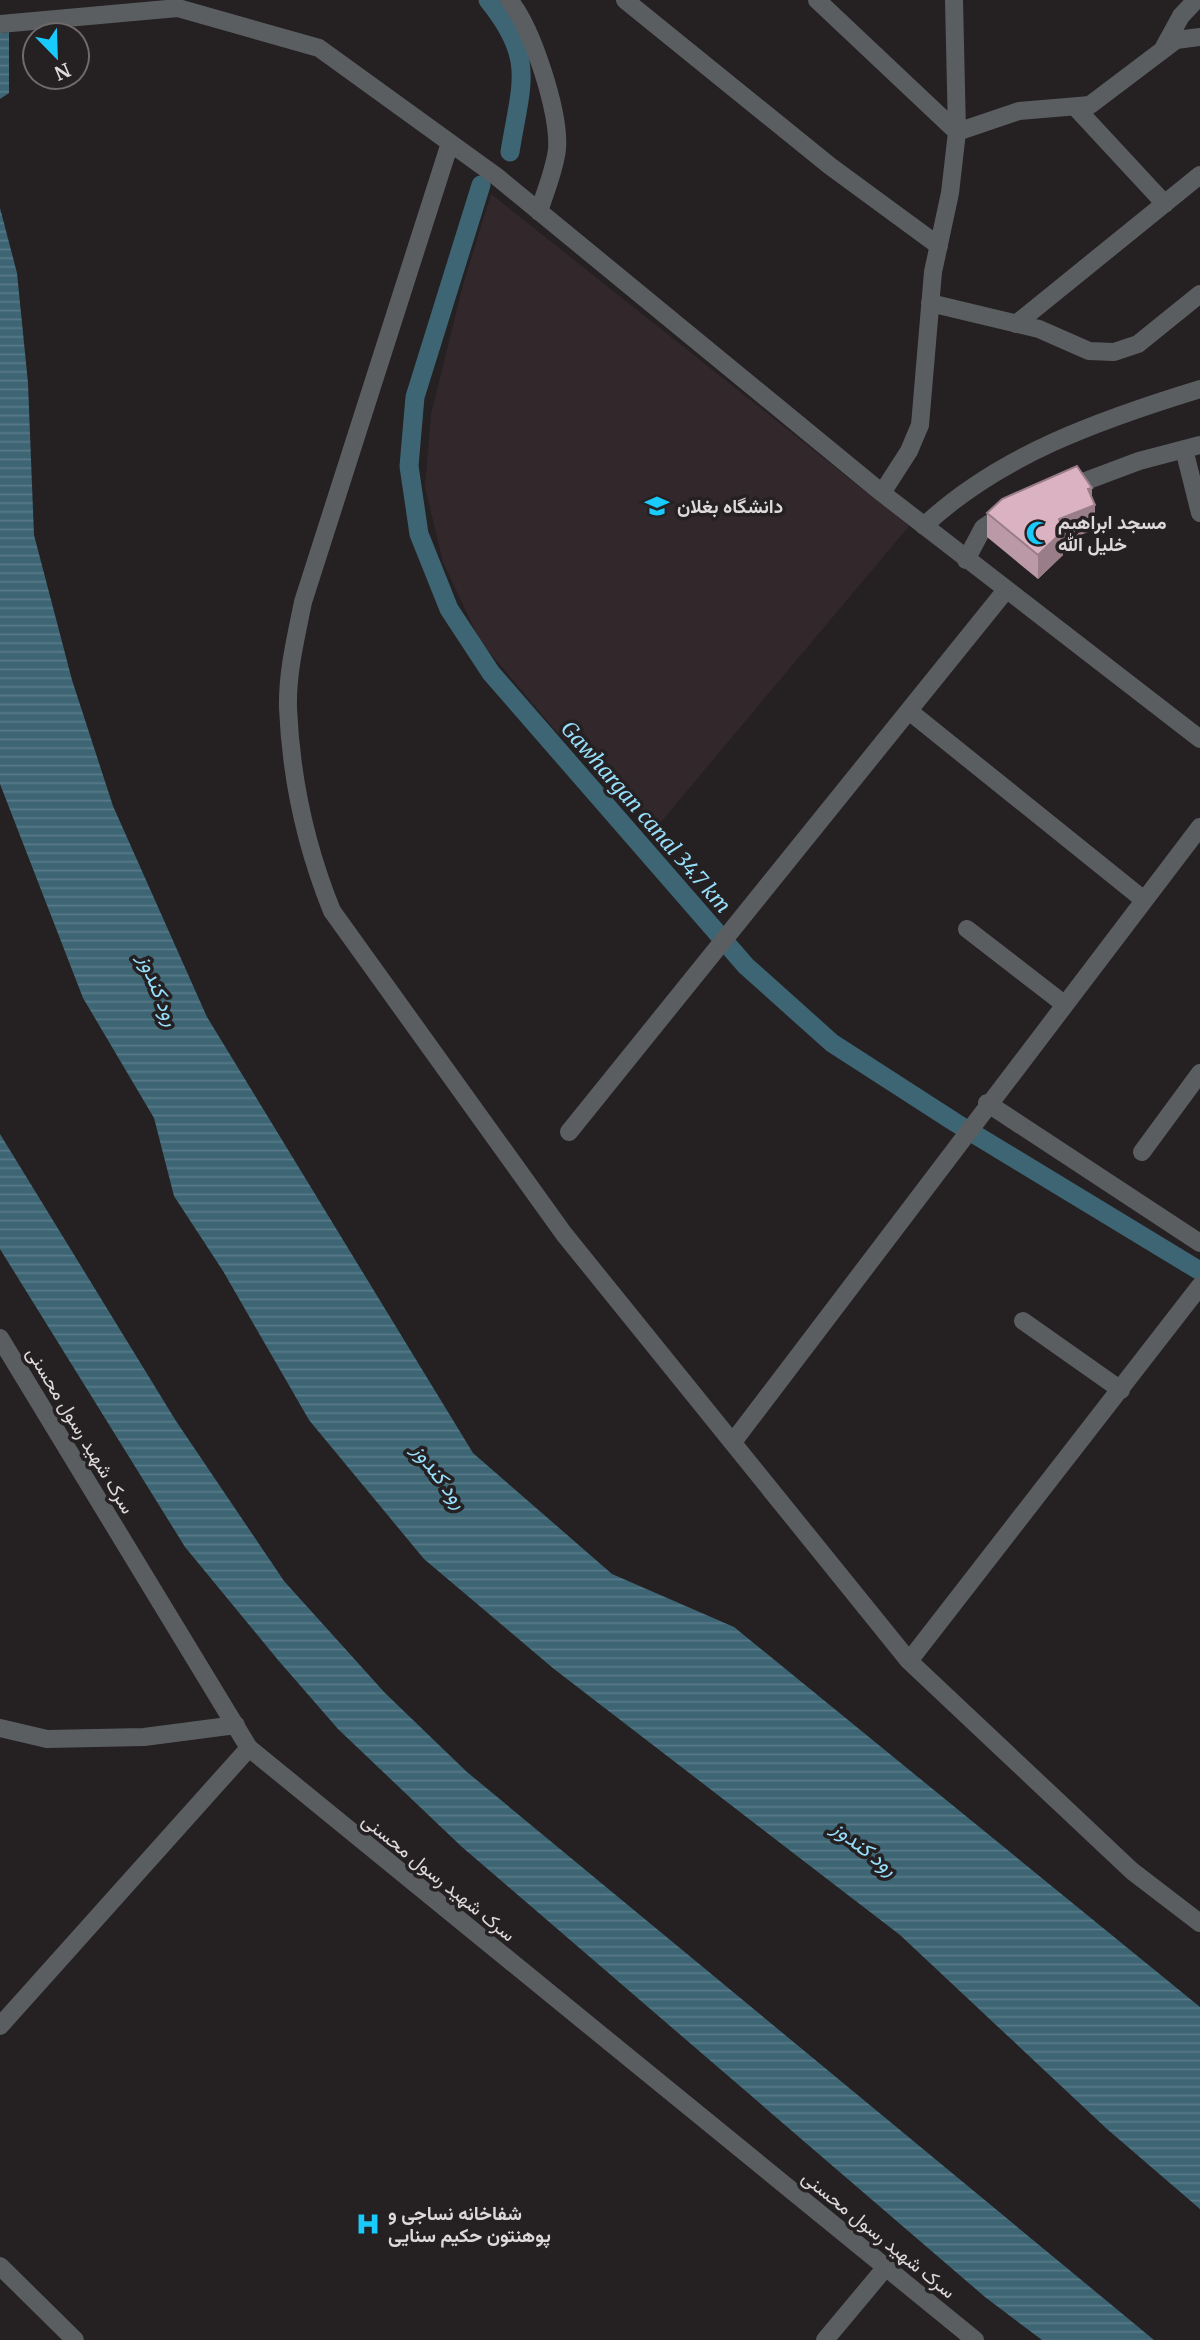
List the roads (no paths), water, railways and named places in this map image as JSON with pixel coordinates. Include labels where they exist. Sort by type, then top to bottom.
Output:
[{"type":"street","points":[[509,0],[521,14],[545,78],[557,148],[540,212]]},
{"type":"street","points":[[625,0],[830,166],[939,246]]},
{"type":"street","points":[[817,0],[957,132]]},
{"type":"street","points":[[882,493],[909,451],[920,425],[930,303],[950,193],[957,132],[954,0]]},
{"type":"street","points":[[1163,50],[1181,16],[1196,0]]},
{"type":"street","points":[[0,23],[178,8],[319,48],[540,212],[882,493],[1200,739]]},
{"type":"street","points":[[957,132],[1019,111],[1076,108],[1102,99],[1176,40],[1200,37]]},
{"type":"street","points":[[1076,108],[1164,204]]},
{"type":"street","points":[[450,143],[303,603],[292,656],[288,707],[301,817],[314,865],[332,911],[564,1234],[909,1661],[1132,1871],[1200,1923]]},
{"type":"street","points":[[1016,324],[1200,175]]},
{"type":"street","points":[[930,303],[1039,329],[1088,351],[1114,352],[1138,344],[1200,294]]},
{"type":"street","points":[[924,526],[952,500],[993,473],[1110,416],[1200,389]]},
{"type":"street","points":[[1055,492],[1139,461],[1192,447],[1200,513]]},
{"type":"street","points":[[966,560],[984,528],[996,517],[1019,506]]},
{"type":"street","points":[[569,1132],[1006,590]]},
{"type":"street","points":[[909,711],[1144,900]]},
{"type":"street","points":[[733,1442],[942,1163],[1200,827]]},
{"type":"street","points":[[967,929],[1064,1004]]},
{"type":"street","points":[[1142,1152],[1200,1073]]},
{"type":"street","points":[[988,1103],[1200,1243]]},
{"type":"street","points":[[909,1661],[1197,1297]]},
{"type":"street","points":[[1023,1321],[1121,1391]]},
{"type":"street","name":"سرک شهید رسول محسنی","points":[[0,1338],[249,1748],[975,2340]]},
{"type":"street","points":[[0,1728],[47,1739],[144,1737],[236,1726]]},
{"type":"street","points":[[0,2026],[249,1748]]},
{"type":"street","points":[[0,2266],[75,2340]]},
{"type":"street","points":[[825,2340],[886,2267]]},
{"type":"water","points":[[9,32],[9,93],[0,99],[0,33]]},
{"type":"water","name":"رود کندوز","points":[[0,208],[17,273],[28,383],[34,535],[72,680],[113,806],[207,1017],[473,1453],[612,1574],[734,1627],[1200,2007],[1200,2209],[1107,2129],[900,1935],[554,1669],[424,1559],[309,1420],[223,1271],[174,1196],[154,1118],[83,998],[0,784]]},
{"type":"water","points":[[0,1134],[176,1421],[284,1581],[385,1693],[467,1772],[1154,2340],[1042,2340],[985,2297],[462,1847],[338,1729],[185,1547],[0,1249]]},
{"type":"waterway","name":"Gawhargan canal 34.7 km","points":[[488,0],[513,39],[519,56],[521,89],[510,152]]},
{"type":"waterway","name":"Gawhargan canal 34.7 km","points":[[481,185],[415,397],[409,466],[419,534],[449,609],[491,673],[746,966],[832,1043],[956,1123],[1200,1271]]},
{"type":"place","name":"دانشگاه بغلان","points":[[657,506]]},
{"type":"place","name":"مسجد ابراهیم خلیل الله","points":[[1038,533]]},
{"type":"place","name":"شفاخانه نساجی و پوهنتون حکیم سنایی","points":[[368,2224]]}]
